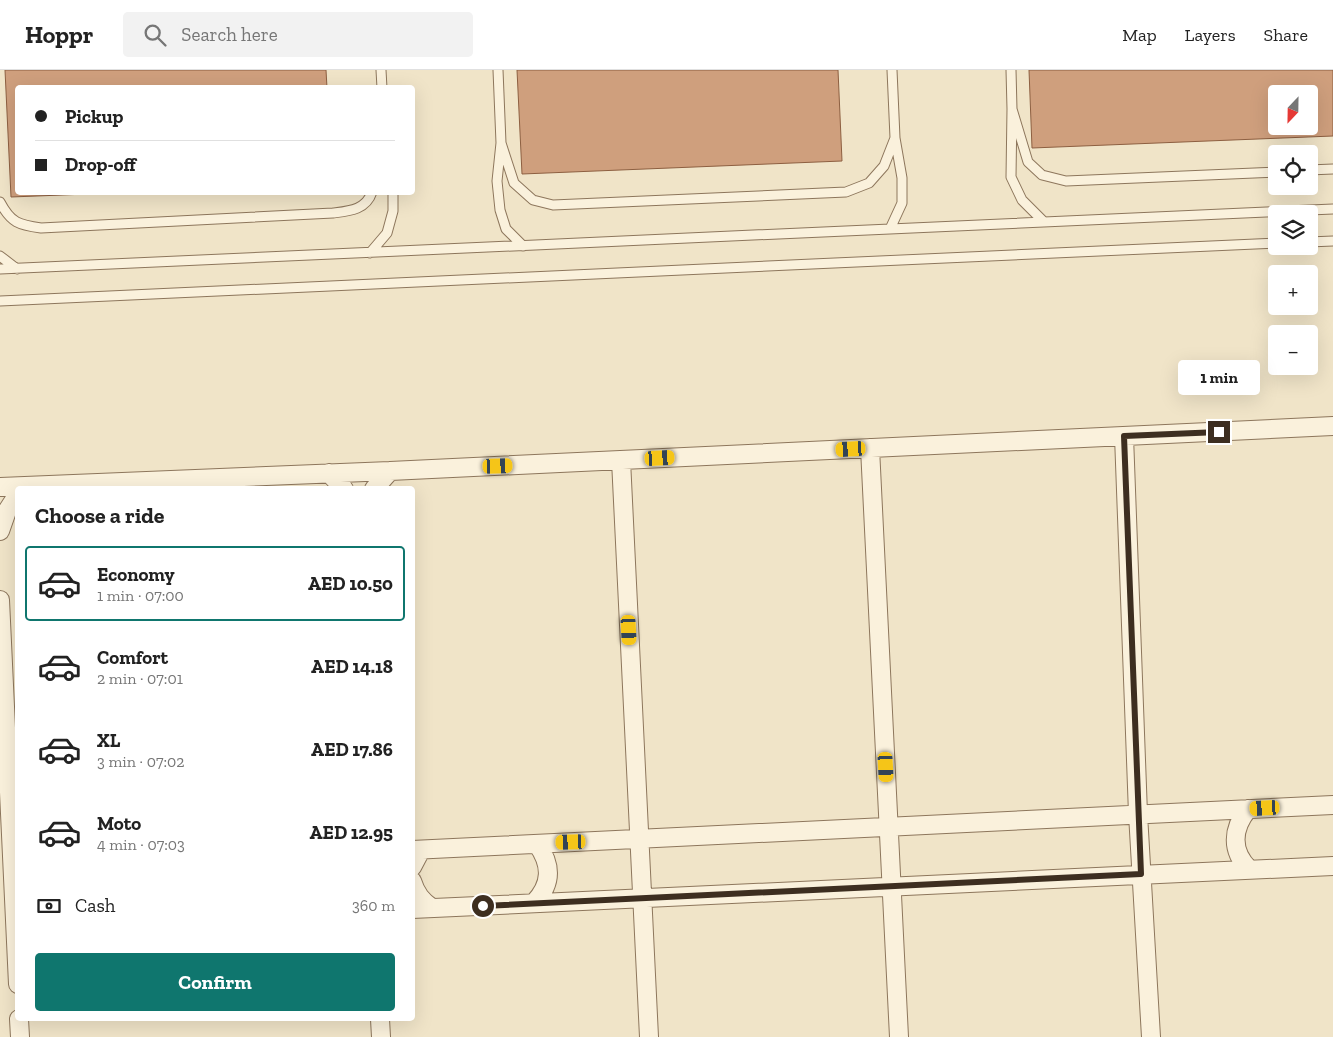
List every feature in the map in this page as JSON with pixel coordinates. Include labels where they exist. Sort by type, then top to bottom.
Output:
[{"type":"street","points":[[93,486],[329,473],[1333,426]]},
{"type":"street","points":[[1124,436],[1138,814],[1151,1037]]},
{"type":"street","points":[[870,448],[899,1037]]},
{"type":"street","points":[[621,460],[649,1037]]},
{"type":"street","points":[[377,486],[390,471]]},
{"type":"street","points":[[329,473],[341,486]]},
{"type":"street","points":[[0,488],[15,490]]},
{"type":"street","points":[[0,531],[7,511],[15,498]]},
{"type":"street","points":[[0,600],[11,928],[15,960]]},
{"type":"street","points":[[417,850],[1333,805]]},
{"type":"street","points":[[1248,809],[1239,821],[1235,836],[1238,854],[1243,863],[1250,869]]},
{"type":"street","points":[[534,903],[544,888],[548,871],[546,861],[536,844]]},
{"type":"street","points":[[415,909],[1333,866]]},
{"type":"street","points":[[415,889],[424,902],[432,908]]},
{"type":"street","points":[[19,1021],[20,1037]]},
{"type":"street","points":[[380,1021],[381,1037]]},
{"type":"lane","points":[[381,70],[382,85]]},
{"type":"lane","points":[[498,70],[501,143],[497,181],[500,210],[506,228],[523,246]]},
{"type":"lane","points":[[890,229],[902,203],[902,178],[895,138],[892,70]]},
{"type":"lane","points":[[1011,70],[1011,177],[1022,200],[1044,222]]},
{"type":"lane","points":[[1012,110],[1028,162],[1042,175],[1066,181],[1268,172]]},
{"type":"lane","points":[[501,143],[514,183],[534,200],[552,205],[846,192],[869,183],[884,166],[895,138]]},
{"type":"lane","points":[[1318,170],[1333,169]]},
{"type":"lane","points":[[0,202],[7,215],[21,225],[41,228],[333,213],[358,209],[371,195]]},
{"type":"lane","points":[[370,253],[387,233],[393,211],[392,195]]},
{"type":"lane","points":[[0,269],[1333,209]]},
{"type":"lane","points":[[1318,242],[1333,241]]},
{"type":"lane","points":[[0,300],[1268,243]]},
{"type":"lane","points":[[0,256],[17,268]]},
{"type":"building","points":[[5,70],[326,70],[327,85],[15,85],[15,195],[62,195],[11,197]]},
{"type":"building","points":[[517,70],[838,70],[842,161],[522,174]]},
{"type":"building","points":[[1029,70],[1333,70],[1333,136],[1032,148]]},
{"type":"route","points":[[483,906],[1141,874],[1124,436],[1219,432]]}]
